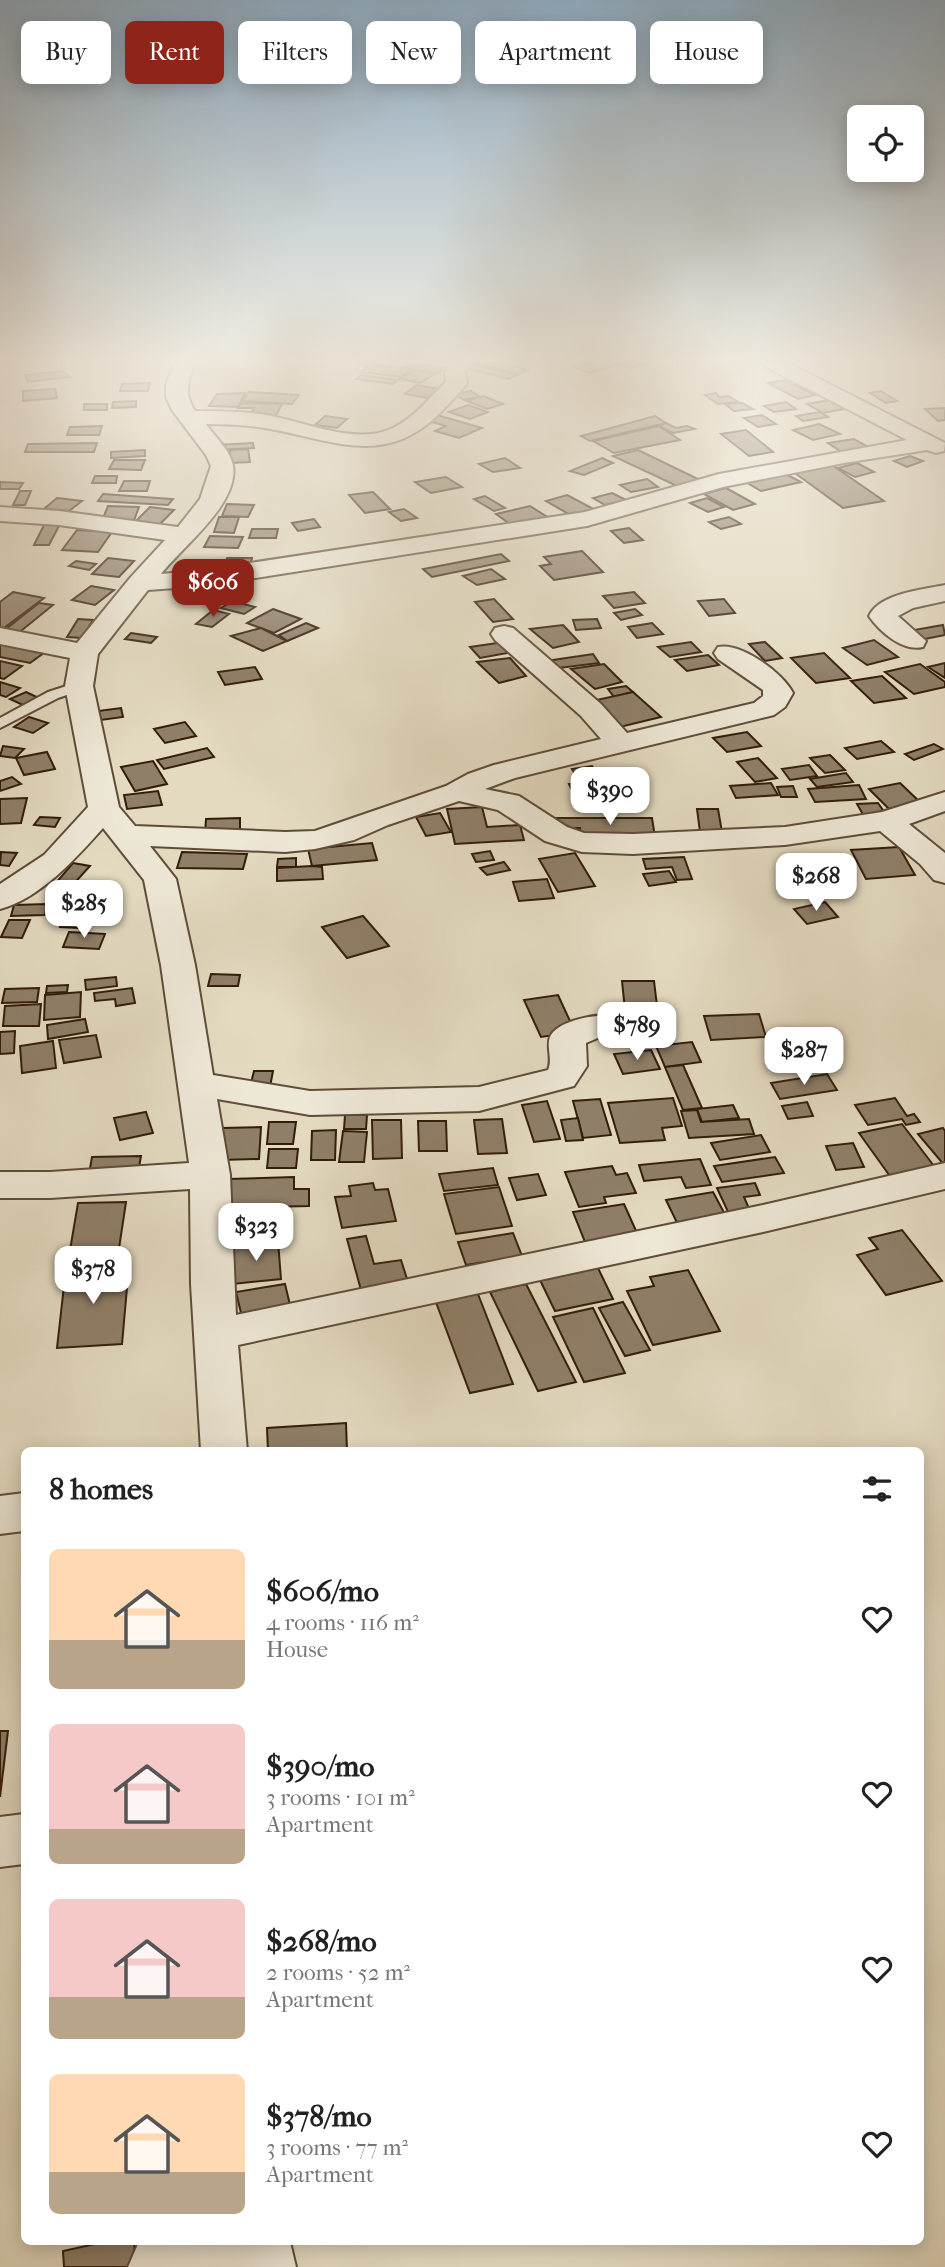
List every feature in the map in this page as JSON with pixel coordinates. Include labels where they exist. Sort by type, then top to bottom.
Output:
[{"type":"street","points":[[222,469],[212,500],[194,524],[139,583],[84,653],[79,686],[104,808],[160,879],[178,965],[210,1175],[224,1447]]},
{"type":"street","points":[[139,583],[204,578],[587,519],[719,481],[780,469]]},
{"type":"street","points":[[0,514],[59,518],[182,535]]},
{"type":"street","points":[[913,641],[882,616],[883,613],[905,602],[945,593]]},
{"type":"street","points":[[503,634],[591,710],[621,744]]},
{"type":"street","points":[[0,636],[84,653]]},
{"type":"street","points":[[124,835],[272,842],[316,840],[457,792],[479,780],[505,771],[764,709],[775,701],[779,693],[775,685],[728,653]]},
{"type":"street","points":[[457,792],[508,803],[556,834],[582,842],[633,844],[785,836],[887,821],[945,801]]},
{"type":"street","points":[[0,900],[55,862],[104,808]]},
{"type":"street","points":[[887,821],[930,856],[945,873]]},
{"type":"street","points":[[195,1084],[310,1104],[479,1099],[561,1078],[569,1066],[567,1038],[599,1024]]},
{"type":"street","points":[[0,1185],[50,1185],[210,1175]]},
{"type":"street","points":[[216,1335],[331,1307],[656,1242],[945,1176]]},
{"type":"street","points":[[0,1515],[21,1512]]},
{"type":"street","points":[[0,1842],[21,1839]]},
{"type":"street","points":[[161,2267],[213,2245]]},
{"type":"street","points":[[259,2245],[263,2267]]},
{"type":"lane","points":[[0,724],[53,695],[79,686]]},
{"type":"building","points":[[487,469],[515,469],[493,472]]},
{"type":"building","points":[[575,469],[599,469],[584,475],[570,471]]},
{"type":"building","points":[[640,469],[677,469],[700,480],[677,486]]},
{"type":"building","points":[[837,469],[884,501],[843,508],[792,471]]},
{"type":"building","points":[[839,469],[868,469],[874,472],[855,477]]},
{"type":"building","points":[[784,473],[801,482],[761,491],[744,481]]},
{"type":"building","points":[[95,476],[117,476],[116,483],[92,483]]},
{"type":"building","points":[[446,477],[462,487],[431,493],[415,482]]},
{"type":"building","points":[[647,479],[658,487],[631,492],[620,485]]},
{"type":"building","points":[[124,481],[150,481],[147,491],[119,491]]},
{"type":"building","points":[[0,482],[23,483],[19,489],[0,489]]},
{"type":"building","points":[[726,488],[755,504],[733,510],[704,494]]},
{"type":"building","points":[[20,491],[31,491],[25,505],[13,505]]},
{"type":"building","points":[[373,492],[390,509],[365,513],[349,495]]},
{"type":"building","points":[[612,493],[626,500],[605,505],[593,498]]},
{"type":"building","points":[[103,494],[173,499],[168,505],[98,501]]},
{"type":"building","points":[[567,495],[599,512],[577,519],[546,501]]},
{"type":"building","points":[[485,496],[505,508],[494,511],[474,499]]},
{"type":"building","points":[[57,498],[82,501],[69,511],[44,509]]},
{"type":"building","points":[[707,498],[724,507],[708,512],[690,503]]},
{"type":"building","points":[[227,504],[254,505],[248,517],[222,516]]},
{"type":"building","points":[[108,506],[139,507],[133,523],[101,523]]},
{"type":"building","points":[[530,506],[549,518],[514,527],[496,514]]},
{"type":"building","points":[[150,507],[174,510],[158,526],[134,523]]},
{"type":"building","points":[[404,509],[417,518],[401,521],[389,512]]},
{"type":"building","points":[[219,517],[239,517],[234,533],[214,532]]},
{"type":"building","points":[[729,517],[741,524],[721,529],[709,522]]},
{"type":"building","points":[[314,519],[320,527],[298,531],[292,523]]},
{"type":"building","points":[[45,523],[60,524],[49,545],[34,545]]},
{"type":"building","points":[[629,528],[643,540],[624,543],[611,531]]},
{"type":"building","points":[[252,529],[278,529],[276,538],[249,538]]},
{"type":"building","points":[[77,530],[112,532],[98,552],[62,550]]},
{"type":"building","points":[[210,536],[243,537],[238,548],[204,547]]},
{"type":"building","points":[[582,551],[603,572],[554,580],[540,566],[551,564],[544,557]]},
{"type":"building","points":[[501,554],[509,561],[432,577],[423,569]]},
{"type":"building","points":[[108,558],[134,561],[119,577],[92,574]]},
{"type":"building","points":[[227,558],[252,558],[250,567],[225,567]]},
{"type":"building","points":[[76,561],[96,564],[89,570],[69,566]]},
{"type":"building","points":[[491,569],[505,579],[477,585],[463,576]]},
{"type":"building","points":[[231,585],[245,595],[226,600],[212,590]]},
{"type":"building","points":[[91,586],[114,590],[95,605],[72,600]]},
{"type":"building","points":[[13,592],[44,598],[0,631],[0,602]]},
{"type":"building","points":[[634,592],[645,603],[614,608],[603,596]]},
{"type":"building","points":[[494,599],[513,619],[493,622],[475,602]]},
{"type":"building","points":[[724,599],[735,613],[709,616],[698,601]]},
{"type":"building","points":[[232,601],[255,607],[244,614],[221,608]]},
{"type":"building","points":[[39,603],[53,605],[16,635],[2,632]]},
{"type":"building","points":[[273,609],[301,619],[274,633],[247,623]]},
{"type":"building","points":[[635,609],[642,615],[621,620],[614,613]]},
{"type":"building","points":[[213,610],[229,614],[212,627],[196,624]]},
{"type":"building","points":[[78,619],[93,620],[82,638],[67,637]]},
{"type":"building","points":[[597,619],[601,628],[576,630],[573,620]]},
{"type":"building","points":[[306,623],[318,628],[287,641],[279,635]]},
{"type":"building","points":[[652,623],[663,634],[637,638],[628,627]]},
{"type":"building","points":[[563,625],[579,642],[553,648],[530,629]]},
{"type":"building","points":[[943,625],[945,635],[925,639],[914,630]]},
{"type":"building","points":[[261,628],[287,641],[263,651],[231,636]]},
{"type":"building","points":[[131,633],[157,637],[151,643],[125,639]]},
{"type":"building","points":[[874,640],[898,657],[867,665],[843,648]]},
{"type":"building","points":[[5,641],[48,650],[30,663],[0,657],[0,644]]},
{"type":"building","points":[[504,642],[513,652],[480,658],[470,647]]},
{"type":"building","points":[[691,642],[701,652],[670,657],[658,647]]},
{"type":"building","points":[[765,642],[782,658],[765,661],[749,644]]},
{"type":"building","points":[[824,653],[850,678],[816,683],[791,658]]},
{"type":"building","points":[[593,654],[599,663],[551,669],[546,661]]},
{"type":"building","points":[[708,655],[719,665],[687,671],[675,660]]},
{"type":"building","points":[[510,658],[526,676],[499,683],[477,662]]},
{"type":"building","points":[[0,661],[22,666],[4,679],[0,678]]},
{"type":"building","points":[[945,663],[945,678],[928,667]]},
{"type":"building","points":[[604,664],[622,682],[595,689],[571,669]]},
{"type":"building","points":[[920,664],[945,682],[945,687],[914,694],[885,672]]},
{"type":"building","points":[[255,667],[262,679],[225,685],[218,672]]},
{"type":"building","points":[[882,676],[906,698],[874,703],[851,681]]},
{"type":"building","points":[[0,682],[20,688],[6,697],[0,695]]},
{"type":"building","points":[[626,686],[633,692],[614,697],[608,689]]},
{"type":"building","points":[[26,692],[43,700],[27,707],[10,699]]},
{"type":"building","points":[[633,692],[661,717],[620,727],[592,701]]},
{"type":"building","points":[[121,708],[123,717],[101,720],[98,711]]},
{"type":"building","points":[[29,717],[48,723],[33,733],[14,727]]},
{"type":"building","points":[[185,722],[196,736],[165,743],[154,729]]},
{"type":"building","points":[[747,732],[761,746],[727,752],[713,738]]},
{"type":"building","points":[[881,741],[894,752],[857,759],[845,748]]},
{"type":"building","points":[[934,744],[943,749],[914,760],[905,754]]},
{"type":"building","points":[[3,746],[24,749],[15,758],[0,756]]},
{"type":"building","points":[[207,748],[214,757],[164,769],[157,760]]},
{"type":"building","points":[[47,752],[55,769],[24,775],[16,758]]},
{"type":"building","points":[[830,755],[845,770],[825,773],[810,758]]},
{"type":"building","points":[[758,758],[777,778],[755,782],[737,762]]},
{"type":"building","points":[[153,761],[167,784],[135,791],[121,767]]},
{"type":"building","points":[[809,765],[817,776],[790,780],[782,769]]},
{"type":"building","points":[[592,766],[598,777],[578,779],[572,769]]},
{"type":"building","points":[[846,773],[853,782],[817,787],[810,779]]},
{"type":"building","points":[[12,777],[21,784],[0,791],[0,781]]},
{"type":"building","points":[[595,781],[606,802],[579,805],[569,784]]},
{"type":"building","points":[[771,783],[778,795],[736,798],[730,786]]},
{"type":"building","points":[[900,783],[924,806],[892,812],[869,789]]},
{"type":"building","points":[[859,785],[866,799],[815,802],[808,789]]},
{"type":"building","points":[[793,786],[797,797],[781,797],[777,787]]},
{"type":"building","points":[[158,791],[162,805],[127,809],[124,795]]},
{"type":"building","points":[[27,798],[21,823],[0,824],[0,799]]},
{"type":"building","points":[[878,803],[887,816],[865,818],[857,804]]},
{"type":"building","points":[[482,807],[487,827],[520,825],[524,840],[455,844],[447,809]]},
{"type":"building","points":[[697,809],[718,809],[722,832],[700,832]]},
{"type":"building","points":[[440,813],[451,832],[426,836],[416,817]]},
{"type":"building","points":[[40,817],[60,818],[55,827],[34,825]]},
{"type":"building","points":[[240,818],[240,832],[205,834],[206,819]]},
{"type":"building","points":[[556,818],[652,818],[655,837],[581,838],[580,828],[557,828]]},
{"type":"building","points":[[372,843],[377,860],[312,866],[308,849]]},
{"type":"building","points":[[899,847],[915,875],[866,879],[851,850]]},
{"type":"building","points":[[490,851],[494,860],[476,862],[472,854]]},
{"type":"building","points":[[1,852],[17,853],[9,866],[0,865]]},
{"type":"building","points":[[182,852],[247,854],[243,869],[177,868]]},
{"type":"building","points":[[575,853],[595,886],[558,892],[539,859]]},
{"type":"building","points":[[684,857],[692,879],[677,880],[672,867],[646,869],[643,859]]},
{"type":"building","points":[[296,858],[296,867],[277,867],[278,859]]},
{"type":"building","points":[[504,862],[510,870],[487,875],[480,868]]},
{"type":"building","points":[[73,863],[90,866],[70,888],[54,885]]},
{"type":"building","points":[[322,867],[323,879],[277,881],[277,868]]},
{"type":"building","points":[[669,871],[676,882],[649,886],[643,874]]},
{"type":"building","points":[[547,879],[554,898],[519,901],[513,882]]},
{"type":"building","points":[[825,902],[838,917],[807,924],[794,909]]},
{"type":"building","points":[[47,904],[45,915],[11,916],[14,905]]},
{"type":"building","points":[[68,909],[87,910],[79,928],[60,927]]},
{"type":"building","points":[[363,916],[389,946],[347,958],[322,927]]},
{"type":"building","points":[[9,920],[30,920],[22,938],[1,937]]},
{"type":"building","points":[[69,932],[105,934],[99,949],[63,947]]},
{"type":"building","points":[[211,974],[240,975],[238,986],[208,986]]},
{"type":"building","points":[[116,977],[117,986],[86,990],[85,980]]},
{"type":"building","points":[[622,981],[654,981],[661,1039],[628,1039]]},
{"type":"building","points":[[68,985],[67,992],[46,993],[47,986]]},
{"type":"building","points":[[39,988],[37,1002],[2,1003],[5,989]]},
{"type":"building","points":[[132,988],[135,1003],[116,1006],[115,999],[95,1001],[94,993]]},
{"type":"building","points":[[81,992],[80,1017],[44,1020],[45,995]]},
{"type":"building","points":[[558,995],[575,1032],[541,1037],[524,1000]]},
{"type":"building","points":[[41,1004],[39,1026],[3,1026],[5,1006]]},
{"type":"building","points":[[759,1014],[766,1037],[711,1040],[704,1016]]},
{"type":"building","points":[[85,1019],[88,1032],[48,1039],[47,1025]]},
{"type":"building","points":[[15,1031],[14,1053],[0,1054],[0,1032]]},
{"type":"building","points":[[96,1035],[101,1057],[64,1063],[59,1040]]},
{"type":"building","points":[[53,1041],[56,1068],[22,1073],[20,1046]]},
{"type":"building","points":[[692,1042],[701,1062],[665,1067],[656,1046]]},
{"type":"building","points":[[651,1050],[660,1069],[623,1074],[614,1054]]},
{"type":"building","points":[[683,1065],[702,1108],[683,1110],[665,1067]]},
{"type":"building","points":[[254,1071],[273,1071],[270,1087],[250,1087]]},
{"type":"building","points":[[827,1074],[837,1090],[780,1099],[771,1083]]},
{"type":"building","points":[[673,1098],[682,1126],[662,1128],[665,1140],[620,1143],[608,1103]]},
{"type":"building","points":[[895,1098],[907,1116],[914,1114],[920,1122],[906,1125],[902,1119],[868,1125],[855,1105]]},
{"type":"building","points":[[600,1099],[611,1135],[583,1138],[573,1101]]},
{"type":"building","points":[[547,1101],[560,1139],[534,1142],[522,1105]]},
{"type":"building","points":[[807,1102],[813,1116],[788,1119],[782,1106]]},
{"type":"building","points":[[733,1105],[739,1118],[702,1122],[697,1109]]},
{"type":"building","points":[[697,1110],[701,1122],[749,1119],[754,1134],[689,1138],[681,1111]]},
{"type":"building","points":[[146,1112],[153,1133],[120,1140],[114,1118]]},
{"type":"building","points":[[345,1115],[367,1115],[366,1129],[344,1129]]},
{"type":"building","points":[[578,1118],[583,1140],[566,1141],[561,1120]]},
{"type":"building","points":[[502,1119],[507,1153],[478,1154],[474,1120]]},
{"type":"building","points":[[372,1120],[401,1120],[402,1158],[373,1159]]},
{"type":"building","points":[[418,1121],[446,1121],[447,1151],[419,1151]]},
{"type":"building","points":[[269,1122],[296,1122],[293,1144],[267,1144]]},
{"type":"building","points":[[902,1124],[937,1170],[892,1179],[859,1133]]},
{"type":"building","points":[[261,1127],[259,1159],[219,1160],[222,1128]]},
{"type":"building","points":[[943,1128],[945,1131],[945,1166],[918,1134]]},
{"type":"building","points":[[336,1130],[335,1160],[311,1160],[312,1131]]},
{"type":"building","points":[[343,1131],[367,1132],[364,1162],[339,1162]]},
{"type":"building","points":[[761,1135],[770,1152],[720,1160],[711,1143]]},
{"type":"building","points":[[853,1143],[864,1167],[836,1170],[826,1146]]},
{"type":"building","points":[[269,1149],[298,1149],[296,1168],[267,1168]]},
{"type":"building","points":[[141,1156],[137,1179],[88,1180],[92,1157]]},
{"type":"building","points":[[775,1157],[784,1173],[722,1182],[714,1166]]},
{"type":"building","points":[[700,1159],[711,1185],[686,1188],[681,1177],[644,1181],[639,1165]]},
{"type":"building","points":[[612,1166],[616,1175],[627,1173],[636,1193],[604,1197],[606,1203],[579,1207],[565,1172]]},
{"type":"building","points":[[493,1168],[498,1185],[444,1191],[439,1174]]},
{"type":"building","points":[[538,1174],[546,1195],[517,1200],[509,1178]]},
{"type":"building","points":[[294,1177],[294,1189],[309,1189],[309,1206],[225,1208],[228,1179]]},
{"type":"building","points":[[373,1183],[375,1190],[388,1189],[396,1221],[342,1228],[335,1197],[351,1196],[349,1186]]},
{"type":"building","points":[[755,1183],[760,1195],[744,1197],[750,1211],[729,1214],[717,1188]]},
{"type":"building","points":[[499,1187],[512,1226],[456,1234],[444,1194]]},
{"type":"building","points":[[713,1192],[728,1220],[680,1229],[666,1200]]},
{"type":"building","points":[[126,1202],[118,1255],[69,1256],[78,1203]]},
{"type":"building","points":[[624,1204],[637,1233],[585,1242],[573,1212]]},
{"type":"building","points":[[902,1230],[942,1281],[886,1295],[857,1255],[878,1249],[869,1238]]},
{"type":"building","points":[[513,1233],[522,1256],[466,1265],[458,1242]]},
{"type":"building","points":[[366,1236],[374,1264],[401,1260],[408,1282],[361,1290],[347,1239]]},
{"type":"building","points":[[278,1241],[281,1279],[233,1284],[231,1246]]},
{"type":"building","points":[[129,1265],[122,1344],[57,1348],[66,1268]]},
{"type":"building","points":[[597,1266],[613,1299],[555,1311],[539,1278]]},
{"type":"building","points":[[688,1270],[720,1331],[653,1345],[627,1291],[654,1286],[650,1277]]},
{"type":"building","points":[[285,1284],[291,1309],[242,1317],[236,1292]]},
{"type":"building","points":[[526,1284],[576,1382],[538,1391],[490,1292]]},
{"type":"building","points":[[476,1289],[513,1384],[470,1393],[434,1297]]},
{"type":"building","points":[[623,1302],[650,1350],[625,1356],[599,1308]]},
{"type":"building","points":[[593,1308],[625,1373],[584,1382],[553,1317]]},
{"type":"building","points":[[346,1423],[347,1447],[268,1447],[267,1428]]},
{"type":"building","points":[[0,1731],[8,1731],[0,1797]]},
{"type":"building","points":[[90,2245],[134,2245],[136,2264],[126,2267],[64,2267],[63,2251]]}]
